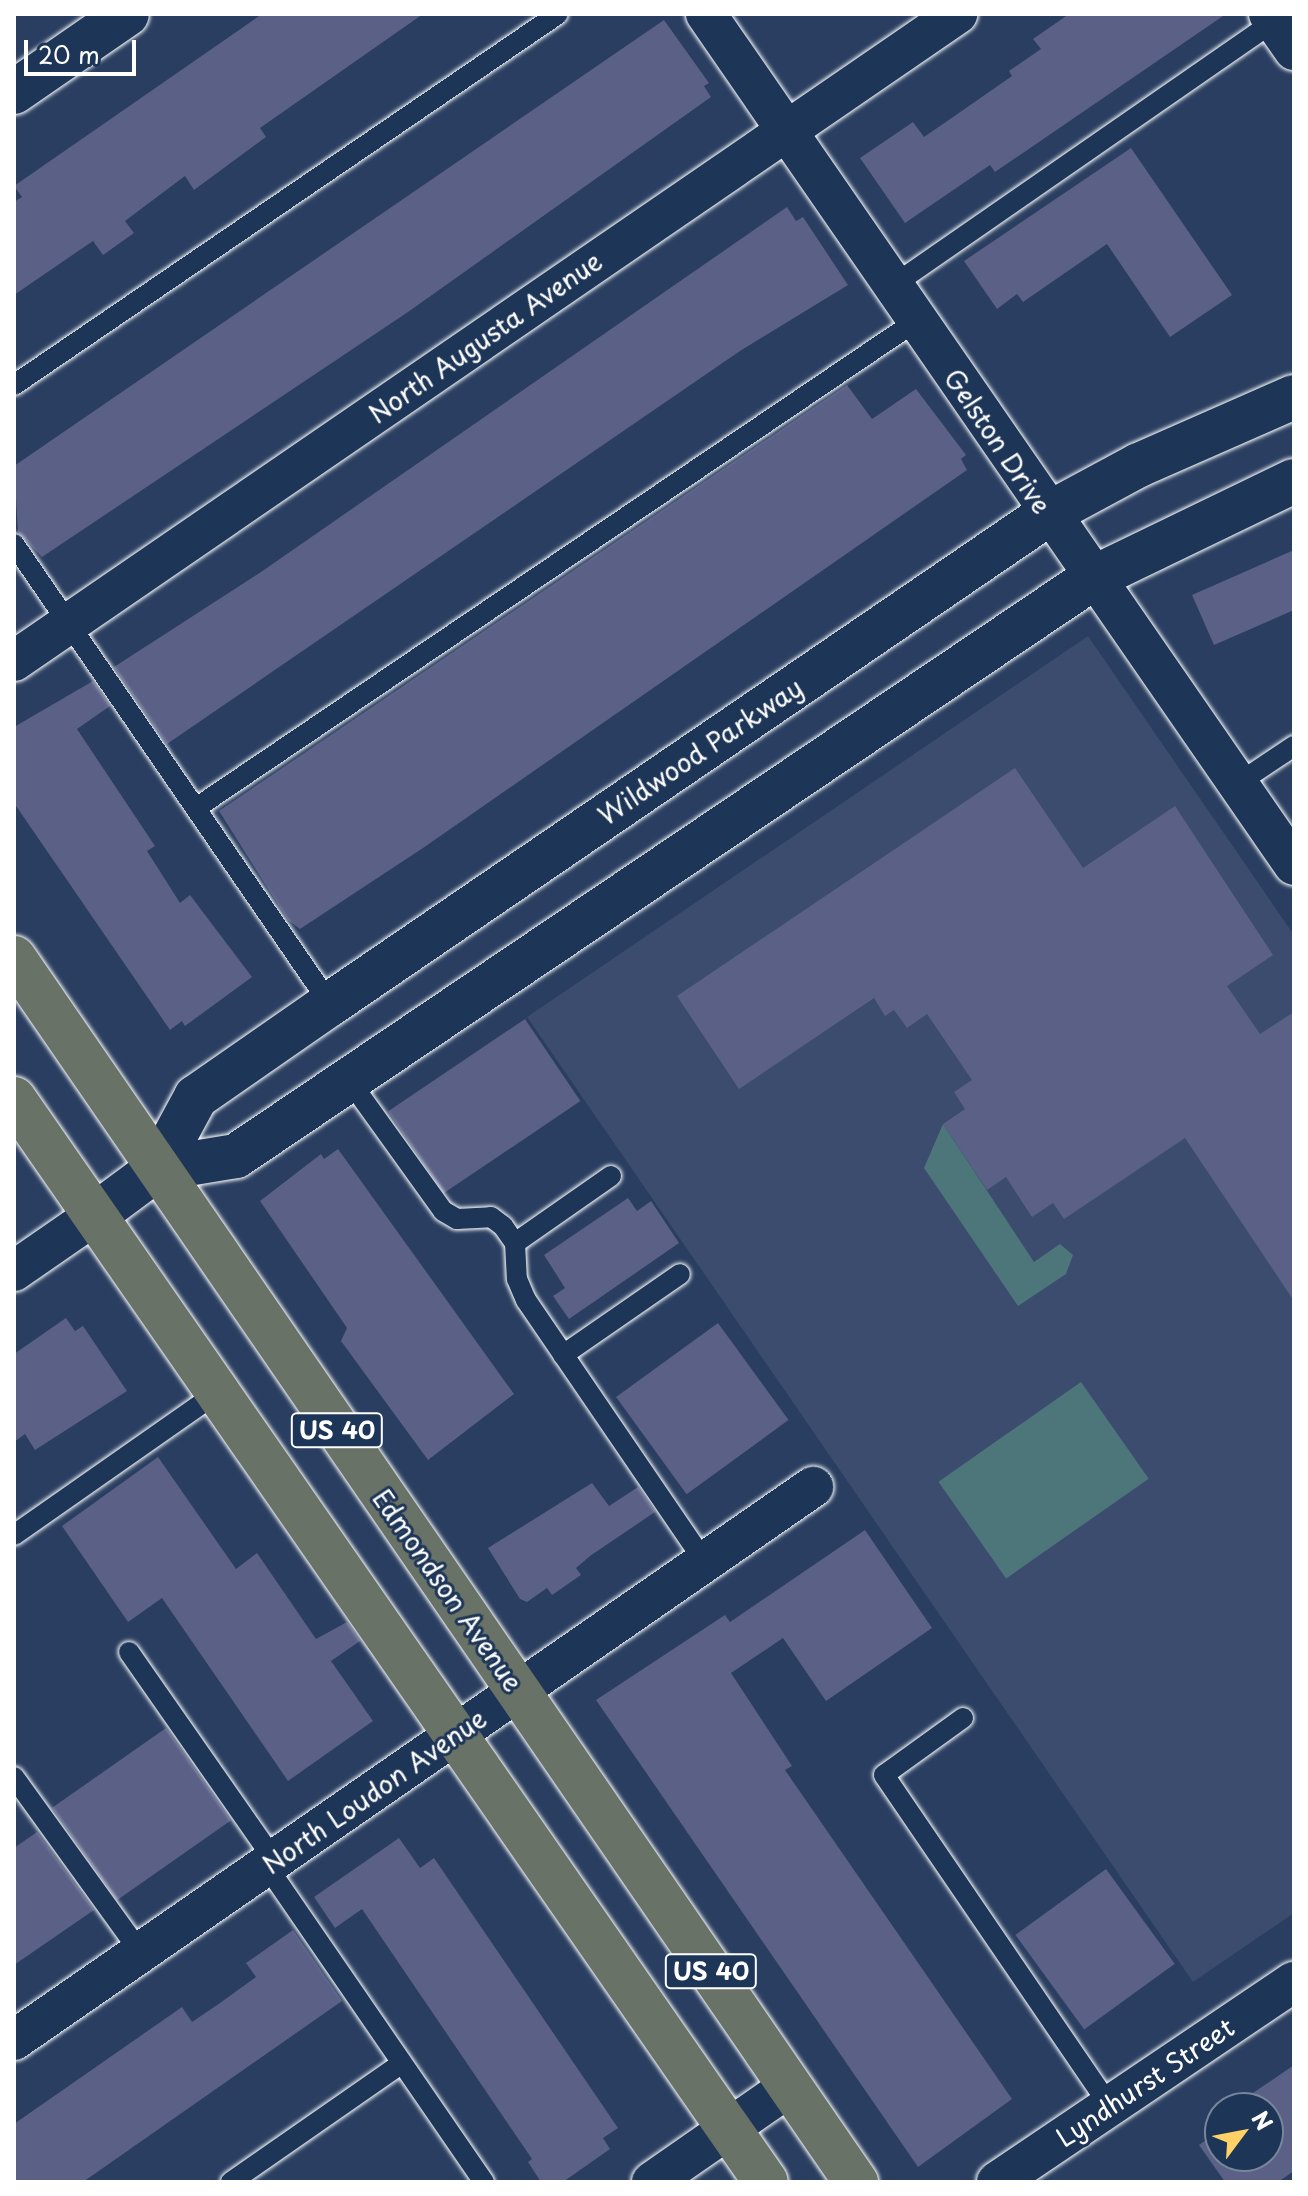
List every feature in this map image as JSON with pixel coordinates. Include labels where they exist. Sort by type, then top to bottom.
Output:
[{"type":"main road","name":"Edmondson Avenue","points":[[14,958],[856,2182]]},
{"type":"main road","name":"US 40","points":[[14,1099],[766,2182]]},
{"type":"street","name":"Gelston Drive","points":[[706,14],[1048,514],[1294,865]]},
{"type":"street","name":"North Augusta Avenue","points":[[14,661],[957,14]]},
{"type":"street","points":[[14,92],[122,16]]},
{"type":"street","name":"Wildwood Parkway","points":[[14,1271],[157,1169],[196,1097],[330,1004],[1048,514],[1139,465],[1294,397]]},
{"type":"street","name":"Wildwood Parkway","points":[[157,1169],[236,1156],[1093,578],[1294,481]]},
{"type":"street","name":"North Loudon Avenue","points":[[14,2040],[813,1487]]},
{"type":"street","name":"Lyndhurst Street","points":[[997,2182],[1294,1982]]},
{"type":"street","points":[[652,2182],[790,2086]]},
{"type":"lane","points":[[14,385],[558,14]]},
{"type":"lane","points":[[892,286],[1283,30]]},
{"type":"lane","points":[[196,808],[916,321]]},
{"type":"lane","points":[[14,544],[330,1004]]},
{"type":"lane","points":[[1237,784],[1294,746]]},
{"type":"lane","points":[[349,1080],[443,1211],[457,1219],[491,1217],[515,1243],[517,1279],[563,1355],[705,1562]]},
{"type":"lane","points":[[515,1243],[611,1176]]},
{"type":"lane","points":[[563,1355],[680,1274]]},
{"type":"lane","points":[[14,1535],[218,1392]]},
{"type":"lane","points":[[129,1652],[484,2182]]},
{"type":"lane","points":[[963,1718],[884,1775],[1110,2106]]},
{"type":"lane","points":[[17,1786],[140,1952]]},
{"type":"lane","points":[[231,2182],[402,2063]]},
{"type":"shaded area","points":[[1088,636],[1294,935],[1294,1913],[1193,1982],[527,1017]]},
{"type":"green space","points":[[943,1124],[1034,1262],[1060,1244],[1073,1255],[1066,1274],[1018,1306],[924,1168]]},
{"type":"green space","points":[[1081,1382],[1149,1479],[1006,1578],[938,1482]]},
{"type":"building","points":[[262,14],[423,14],[260,128],[266,137],[194,190],[185,176],[125,221],[134,233],[103,255],[93,241],[14,295],[14,202],[22,197],[14,186]]},
{"type":"building","points":[[1069,14],[1226,14],[995,172],[990,165],[905,223],[860,158],[913,122],[924,137],[956,115],[1012,76],[1009,71],[1041,49],[1033,39]]},
{"type":"building","points":[[664,20],[709,83],[704,86],[711,97],[408,312],[42,557],[18,532],[14,466]]},
{"type":"building","points":[[1131,148],[1232,295],[1170,337],[1107,244],[1023,302],[1017,294],[997,309],[964,261]]},
{"type":"building","points":[[787,207],[796,221],[803,217],[848,285],[740,351],[167,744],[114,667],[261,572]]},
{"type":"building","points":[[847,385],[872,419],[916,389],[966,455],[961,459],[967,470],[423,848],[300,929],[288,920],[219,811]]},
{"type":"building","points":[[1294,550],[1294,610],[1214,645],[1192,595]]},
{"type":"building","points":[[93,681],[110,706],[77,729],[155,846],[147,851],[180,903],[190,895],[252,977],[185,1026],[182,1021],[170,1030],[14,803],[14,727]]},
{"type":"building","points":[[1015,768],[1083,868],[1175,806],[1273,955],[1227,986],[1260,1034],[1294,1012],[1294,1301],[1185,1138],[1064,1219],[1053,1203],[1032,1217],[1006,1177],[987,1190],[943,1124],[965,1109],[954,1092],[972,1080],[927,1014],[907,1028],[894,1010],[885,1016],[874,998],[739,1089],[677,996]]},
{"type":"building","points":[[525,1019],[580,1101],[444,1193],[388,1111]]},
{"type":"building","points":[[338,1149],[514,1394],[428,1460],[341,1341],[347,1328],[260,1201],[321,1154],[324,1159]]},
{"type":"building","points":[[628,1198],[637,1211],[651,1201],[679,1243],[569,1319],[553,1296],[565,1288],[544,1255]]},
{"type":"building","points":[[66,1318],[75,1331],[83,1326],[127,1391],[35,1450],[25,1434],[14,1442],[14,1354]]},
{"type":"building","points":[[718,1323],[789,1420],[687,1494],[616,1397]]},
{"type":"building","points":[[158,1457],[236,1569],[257,1553],[316,1639],[347,1622],[360,1641],[331,1661],[373,1721],[288,1781],[162,1598],[128,1622],[62,1526]]},
{"type":"building","points":[[592,1483],[609,1506],[638,1487],[655,1512],[590,1556],[576,1568],[581,1575],[552,1595],[547,1588],[527,1602],[520,1599],[488,1548]]},
{"type":"building","points":[[865,1530],[932,1628],[826,1701],[783,1638],[731,1673],[792,1766],[785,1770],[1012,2099],[918,2167],[596,1700],[725,1615],[730,1622]]},
{"type":"building","points":[[166,1728],[231,1821],[117,1900],[52,1808]]},
{"type":"building","points":[[37,1832],[94,1910],[14,1965],[14,1848]]},
{"type":"building","points":[[399,1838],[420,1868],[434,1858],[618,2128],[603,2138],[610,2149],[563,2182],[541,2182],[528,2162],[532,2159],[362,1909],[335,1928],[314,1897]]},
{"type":"building","points":[[1106,1869],[1175,1964],[1084,2029],[1015,1935]]},
{"type":"building","points":[[293,1930],[342,2001],[83,2182],[14,2182],[14,2124],[182,2007],[192,2022],[220,2003],[256,1977],[246,1963]]},
{"type":"building","points":[[1294,2065],[1294,2171],[1278,2182],[1225,2182],[1218,2172],[1284,2172],[1284,2092],[1254,2092]]}]
